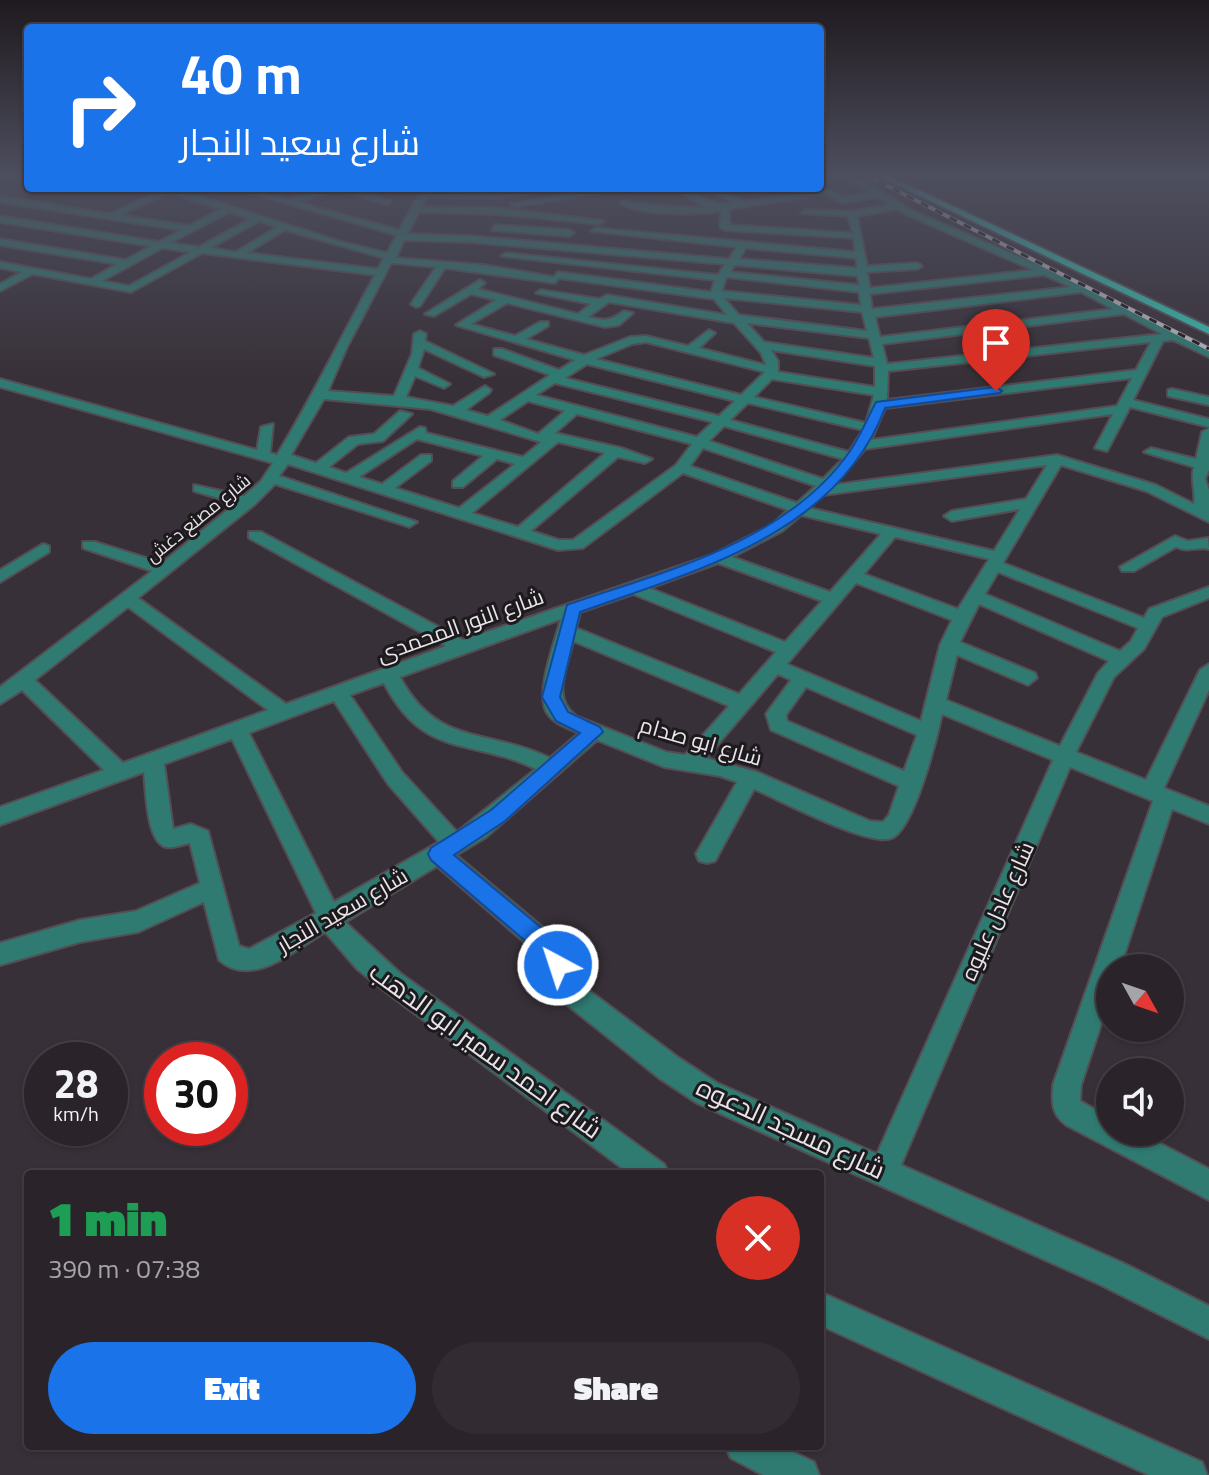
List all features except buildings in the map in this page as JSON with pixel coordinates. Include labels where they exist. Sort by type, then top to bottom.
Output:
[{"type":"main road","points":[[1028,243],[1209,331]]},
{"type":"main road","points":[[1136,293],[1209,323]]},
{"type":"street","points":[[5,243],[127,263]]},
{"type":"street","points":[[147,243],[282,259],[394,252],[482,252]]},
{"type":"street","points":[[92,282],[164,243]]},
{"type":"street","points":[[0,265],[133,289],[214,243]]},
{"type":"street","points":[[239,254],[258,243]]},
{"type":"street","points":[[346,243],[443,264],[717,295],[1044,271]]},
{"type":"street","points":[[375,243],[394,252],[448,243]]},
{"type":"street","name":"شارع مصنع دغش","points":[[0,697],[249,502],[272,478],[320,395],[341,347],[398,243]]},
{"type":"street","points":[[516,243],[732,261],[864,286],[917,266]]},
{"type":"street","points":[[683,243],[744,244],[864,286]]},
{"type":"street","name":"شارع النور المحمدى","points":[[0,816],[462,647],[718,558],[777,528],[823,488],[857,451],[871,428],[881,398],[882,366],[864,286],[859,243]]},
{"type":"street","points":[[980,243],[1083,289],[1209,353]]},
{"type":"street","points":[[717,295],[722,276],[744,244]]},
{"type":"street","points":[[282,259],[293,252]]},
{"type":"street","points":[[498,255],[864,286],[1083,289]]},
{"type":"street","points":[[525,304],[556,278],[565,261]]},
{"type":"street","points":[[416,304],[443,264]]},
{"type":"street","points":[[0,288],[33,270]]},
{"type":"street","points":[[430,314],[471,291],[495,270]]},
{"type":"street","points":[[305,275],[352,282]]},
{"type":"street","points":[[471,291],[609,324],[628,313]]},
{"type":"street","points":[[541,293],[599,302]]},
{"type":"street","points":[[717,295],[772,358],[773,372]]},
{"type":"street","points":[[579,318],[609,298],[874,338],[1126,311]]},
{"type":"street","points":[[506,299],[463,323],[464,327],[587,360],[624,364],[745,399],[871,428]]},
{"type":"street","points":[[515,341],[544,324]]},
{"type":"street","points":[[690,350],[709,333]]},
{"type":"street","points":[[761,345],[882,366],[1175,336]]},
{"type":"street","points":[[399,398],[412,370],[420,338],[488,374]]},
{"type":"street","points":[[1102,448],[1159,338]]},
{"type":"street","points":[[490,421],[558,377],[625,340],[646,339],[881,398],[1141,373]]},
{"type":"street","points":[[498,352],[558,377],[723,421],[857,451],[1124,406],[1209,423]]},
{"type":"street","points":[[412,370],[444,384]]},
{"type":"street","points":[[0,383],[318,469],[558,545],[577,545],[681,468],[700,442],[773,372]]},
{"type":"street","points":[[455,411],[485,390]]},
{"type":"street","points":[[1172,393],[1209,401]]},
{"type":"street","points":[[320,395],[399,398],[490,421],[536,439],[550,436],[645,459]]},
{"type":"street","points":[[527,397],[700,442],[823,488],[1057,459],[1134,481],[1204,514],[1198,479],[1205,465],[1209,432]]},
{"type":"street","points":[[461,514],[525,462],[575,409]]},
{"type":"street","points":[[318,469],[354,440],[378,438],[405,414]]},
{"type":"street","points":[[263,455],[268,427]]},
{"type":"street","points":[[347,478],[418,432],[525,462]]},
{"type":"street","points":[[520,533],[616,451]]},
{"type":"street","points":[[1151,452],[1205,465]]},
{"type":"street","points":[[458,484],[494,454]]},
{"type":"street","points":[[383,490],[426,458]]},
{"type":"street","points":[[803,678],[776,714],[778,725],[910,782],[937,704],[949,645],[962,617],[1057,459]]},
{"type":"street","points":[[681,468],[799,510],[996,561],[1146,625],[1161,610],[1209,592]]},
{"type":"street","points":[[272,478],[409,522]]},
{"type":"street","points":[[199,488],[249,502]]},
{"type":"street","points":[[952,516],[1032,502]]},
{"type":"street","points":[[690,763],[891,532]]},
{"type":"street","points":[[255,535],[462,647]]},
{"type":"street","points":[[1128,567],[1175,541],[1188,547],[1201,541],[1209,544]]},
{"type":"street","points":[[89,545],[164,569]]},
{"type":"street","points":[[0,577],[43,549]]},
{"type":"street","points":[[718,558],[831,598]]},
{"type":"street","points":[[851,575],[962,617]]},
{"type":"street","points":[[634,588],[787,649]]},
{"type":"street","points":[[975,596],[1121,659]]},
{"type":"street","points":[[127,598],[284,712]]},
{"type":"street","name":"شارع ابو صدام","points":[[572,609],[569,632],[551,697],[562,717],[647,753],[721,768],[750,778],[868,830],[888,831],[898,819],[910,782]]},
{"type":"street","name":"شارع عادل عليوه","points":[[884,1171],[1065,755],[1107,673],[1138,645],[1146,625]]},
{"type":"street","points":[[569,632],[741,703]]},
{"type":"street","points":[[949,645],[1028,678]]},
{"type":"street","points":[[773,665],[928,732]]},
{"type":"street","points":[[1209,670],[1159,793],[1067,1085],[1066,1107],[1091,1124],[1209,1184]]},
{"type":"street","points":[[389,674],[409,711],[433,730],[466,742],[516,751],[553,768]]},
{"type":"street","points":[[23,680],[119,772]]},
{"type":"street","points":[[339,693],[447,849]]},
{"type":"street","points":[[937,704],[1209,815]]},
{"type":"street","name":"شارع احمد سمير ابو الدهب","points":[[238,730],[329,917],[343,938],[366,961],[649,1170]]},
{"type":"street","name":"شارع سعيد النجار","points":[[212,888],[228,952],[238,960],[263,956],[498,816],[594,732]]},
{"type":"street","points":[[0,954],[80,931],[138,921],[212,888],[198,835],[191,833],[169,839],[164,836],[153,760]]},
{"type":"street","points":[[707,854],[750,778]]},
{"type":"street","name":"شارع مسجد الدعوه","points":[[447,849],[556,954],[559,961],[554,972],[555,980],[679,1074],[728,1104],[1112,1274],[1209,1323]]},
{"type":"street","points":[[824,1310],[1189,1475]]},
{"type":"street","points":[[754,1459],[801,1475]]},
{"type":"railway","points":[[1000,243],[1209,349]]},
{"type":"route","points":[[558,965],[554,952],[439,854],[498,816],[594,732],[562,717],[551,697],[569,632],[572,609],[718,558],[777,528],[853,457],[871,428],[880,405],[996,391]]}]
